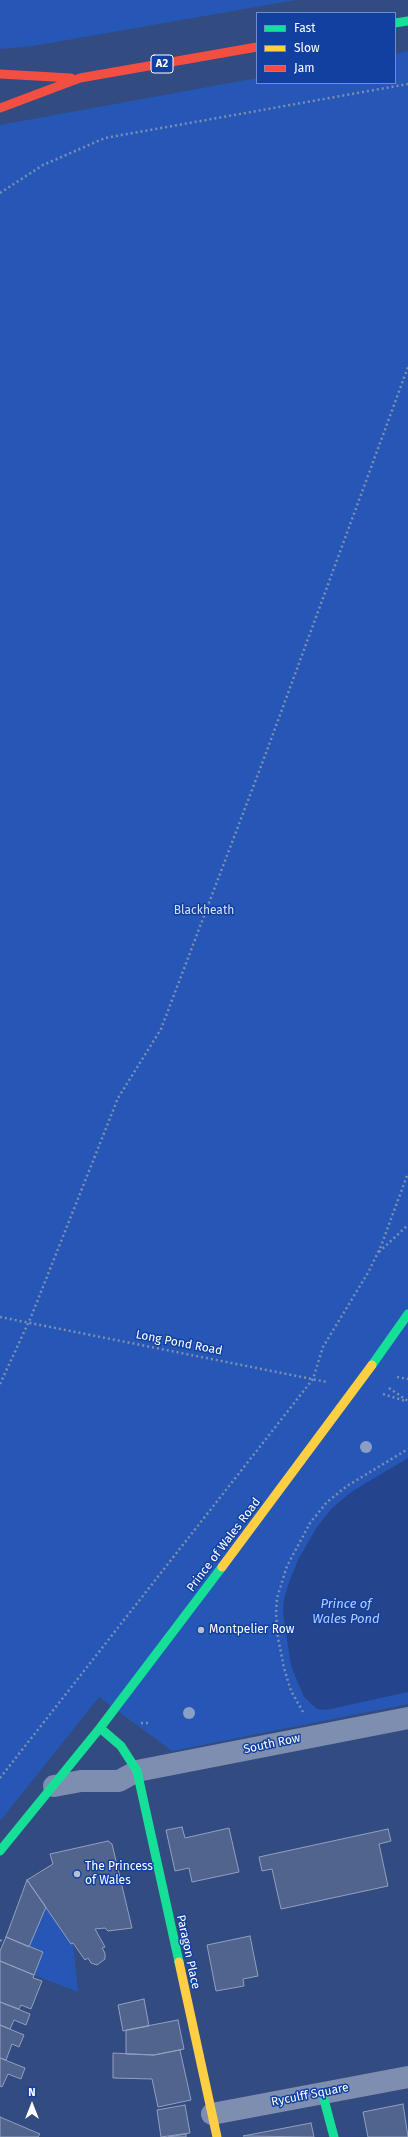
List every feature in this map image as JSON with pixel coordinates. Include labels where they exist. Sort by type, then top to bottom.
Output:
[{"type":"main road","points":[[396,23],[408,21]]},
{"type":"main road","name":"A2","points":[[0,108],[80,78],[256,47]]},
{"type":"main road","name":"A2","points":[[0,74],[80,78]]},
{"type":"main road","name":"Prince of Wales Road","points":[[54,1786],[100,1728],[365,1375],[408,1314]]},
{"type":"main road","points":[[100,1728],[121,1746],[137,1771]]},
{"type":"main road","name":"Paragon Place","points":[[137,1771],[217,2137]]},
{"type":"main road","points":[[0,1851],[54,1786]]},
{"type":"main road","points":[[322,2092],[334,2137]]},
{"type":"street","name":"South Row","points":[[54,1786],[81,1781],[119,1781],[137,1771],[408,1718]]},
{"type":"street","name":"Ryculff Square","points":[[212,2114],[322,2092],[408,2077]]},
{"type":"path","points":[[0,193],[43,165],[105,138],[408,84]]},
{"type":"path","points":[[0,1384],[28,1322],[118,1098],[161,1029],[266,753],[408,367]]},
{"type":"path","points":[[0,1778],[313,1379],[323,1347],[378,1252],[408,1173]]},
{"type":"path","points":[[378,1252],[408,1226]]},
{"type":"path","name":"Long Pond Road","points":[[0,1316],[328,1382]]},
{"type":"path","points":[[394,1376],[408,1379]]},
{"type":"path","points":[[387,1386],[408,1401]]},
{"type":"path","points":[[381,1393],[408,1401]]},
{"type":"path","points":[[304,1713],[291,1691],[284,1668],[278,1638],[276,1613],[277,1598],[287,1566],[310,1523],[327,1502],[347,1486],[408,1449]]},
{"type":"path","points":[[141,1723],[148,1723]]},
{"type":"path","points":[[0,1940],[4,1942]]},
{"type":"green space","points":[[0,0],[296,0],[33,46],[0,49]]},
{"type":"green space","name":"Blackheath","points":[[408,51],[408,1704],[172,1751],[99,1697],[0,1821],[0,125],[256,78],[256,84],[396,84],[396,54]]},
{"type":"green space","points":[[46,1907],[71,1944],[73,1943],[78,1992],[34,1975],[29,1947]]},
{"type":"water","name":"Prince of Wales Pond","points":[[408,1458],[408,1692],[326,1710],[317,1709],[304,1697],[291,1666],[283,1613],[284,1599],[289,1582],[299,1558],[317,1527],[332,1508],[351,1492]]},
{"type":"building","points":[[182,1827],[185,1838],[229,1828],[239,1872],[192,1882],[189,1868],[175,1871],[166,1830]]},
{"type":"building","points":[[388,1829],[391,1841],[379,1844],[388,1886],[281,1909],[272,1869],[262,1871],[259,1857]]},
{"type":"building","points":[[108,1841],[112,1844],[132,1928],[108,1931],[105,1928],[95,1929],[105,1947],[102,1948],[105,1953],[105,1959],[97,1965],[91,1963],[88,1958],[85,1960],[73,1943],[71,1944],[27,1880],[53,1864],[50,1854]]},
{"type":"building","points":[[27,1880],[46,1907],[29,1947],[6,1937]]},
{"type":"building","points":[[250,1936],[258,1976],[243,1979],[244,1986],[216,1991],[207,1945]]},
{"type":"building","points":[[6,1937],[43,1952],[34,1975],[0,1961],[0,1951]]},
{"type":"building","points":[[0,1961],[34,1975],[33,1978],[42,1981],[31,2009],[21,2005],[19,2009],[0,2002]]},
{"type":"building","points":[[144,1999],[149,2026],[123,2031],[118,2005]]},
{"type":"building","points":[[0,2002],[30,2014],[26,2025],[14,2020],[10,2029],[0,2025]]},
{"type":"building","points":[[178,2020],[184,2049],[154,2055],[126,2054],[126,2030]]},
{"type":"building","points":[[0,2025],[24,2035],[19,2047],[12,2044],[6,2060],[0,2058]]},
{"type":"building","points":[[180,2050],[191,2100],[158,2107],[152,2079],[113,2078],[113,2053],[154,2055]]},
{"type":"building","points":[[0,2058],[25,2068],[21,2079],[8,2074],[2,2087],[0,2086]]},
{"type":"building","points":[[403,2104],[408,2137],[368,2137],[363,2112]]},
{"type":"building","points":[[185,2105],[190,2133],[161,2137],[157,2110]]},
{"type":"building","points":[[0,2117],[40,2134],[38,2137],[0,2137]]},
{"type":"building","points":[[311,2123],[314,2137],[243,2136]]},
{"type":"building","points":[[186,2134],[186,2137],[168,2137]]},
{"type":"traffic: fast","points":[[396,23],[408,21]]},
{"type":"traffic: fast","points":[[372,1365],[408,1314]]},
{"type":"traffic: fast","points":[[0,1851],[100,1728],[222,1567]]},
{"type":"traffic: fast","points":[[100,1728],[121,1746],[137,1771],[179,1962]]},
{"type":"traffic: fast","points":[[322,2092],[334,2137]]},
{"type":"traffic: slow","points":[[222,1567],[372,1365]]},
{"type":"traffic: slow","points":[[179,1962],[217,2137]]},
{"type":"traffic: jam","points":[[0,108],[80,78],[256,47]]},
{"type":"traffic: jam","points":[[0,74],[71,78]]},
{"type":"place","name":"Montpelier Row","points":[[201,1630]]},
{"type":"place","name":"The Princess of Wales","points":[[77,1874]]}]
